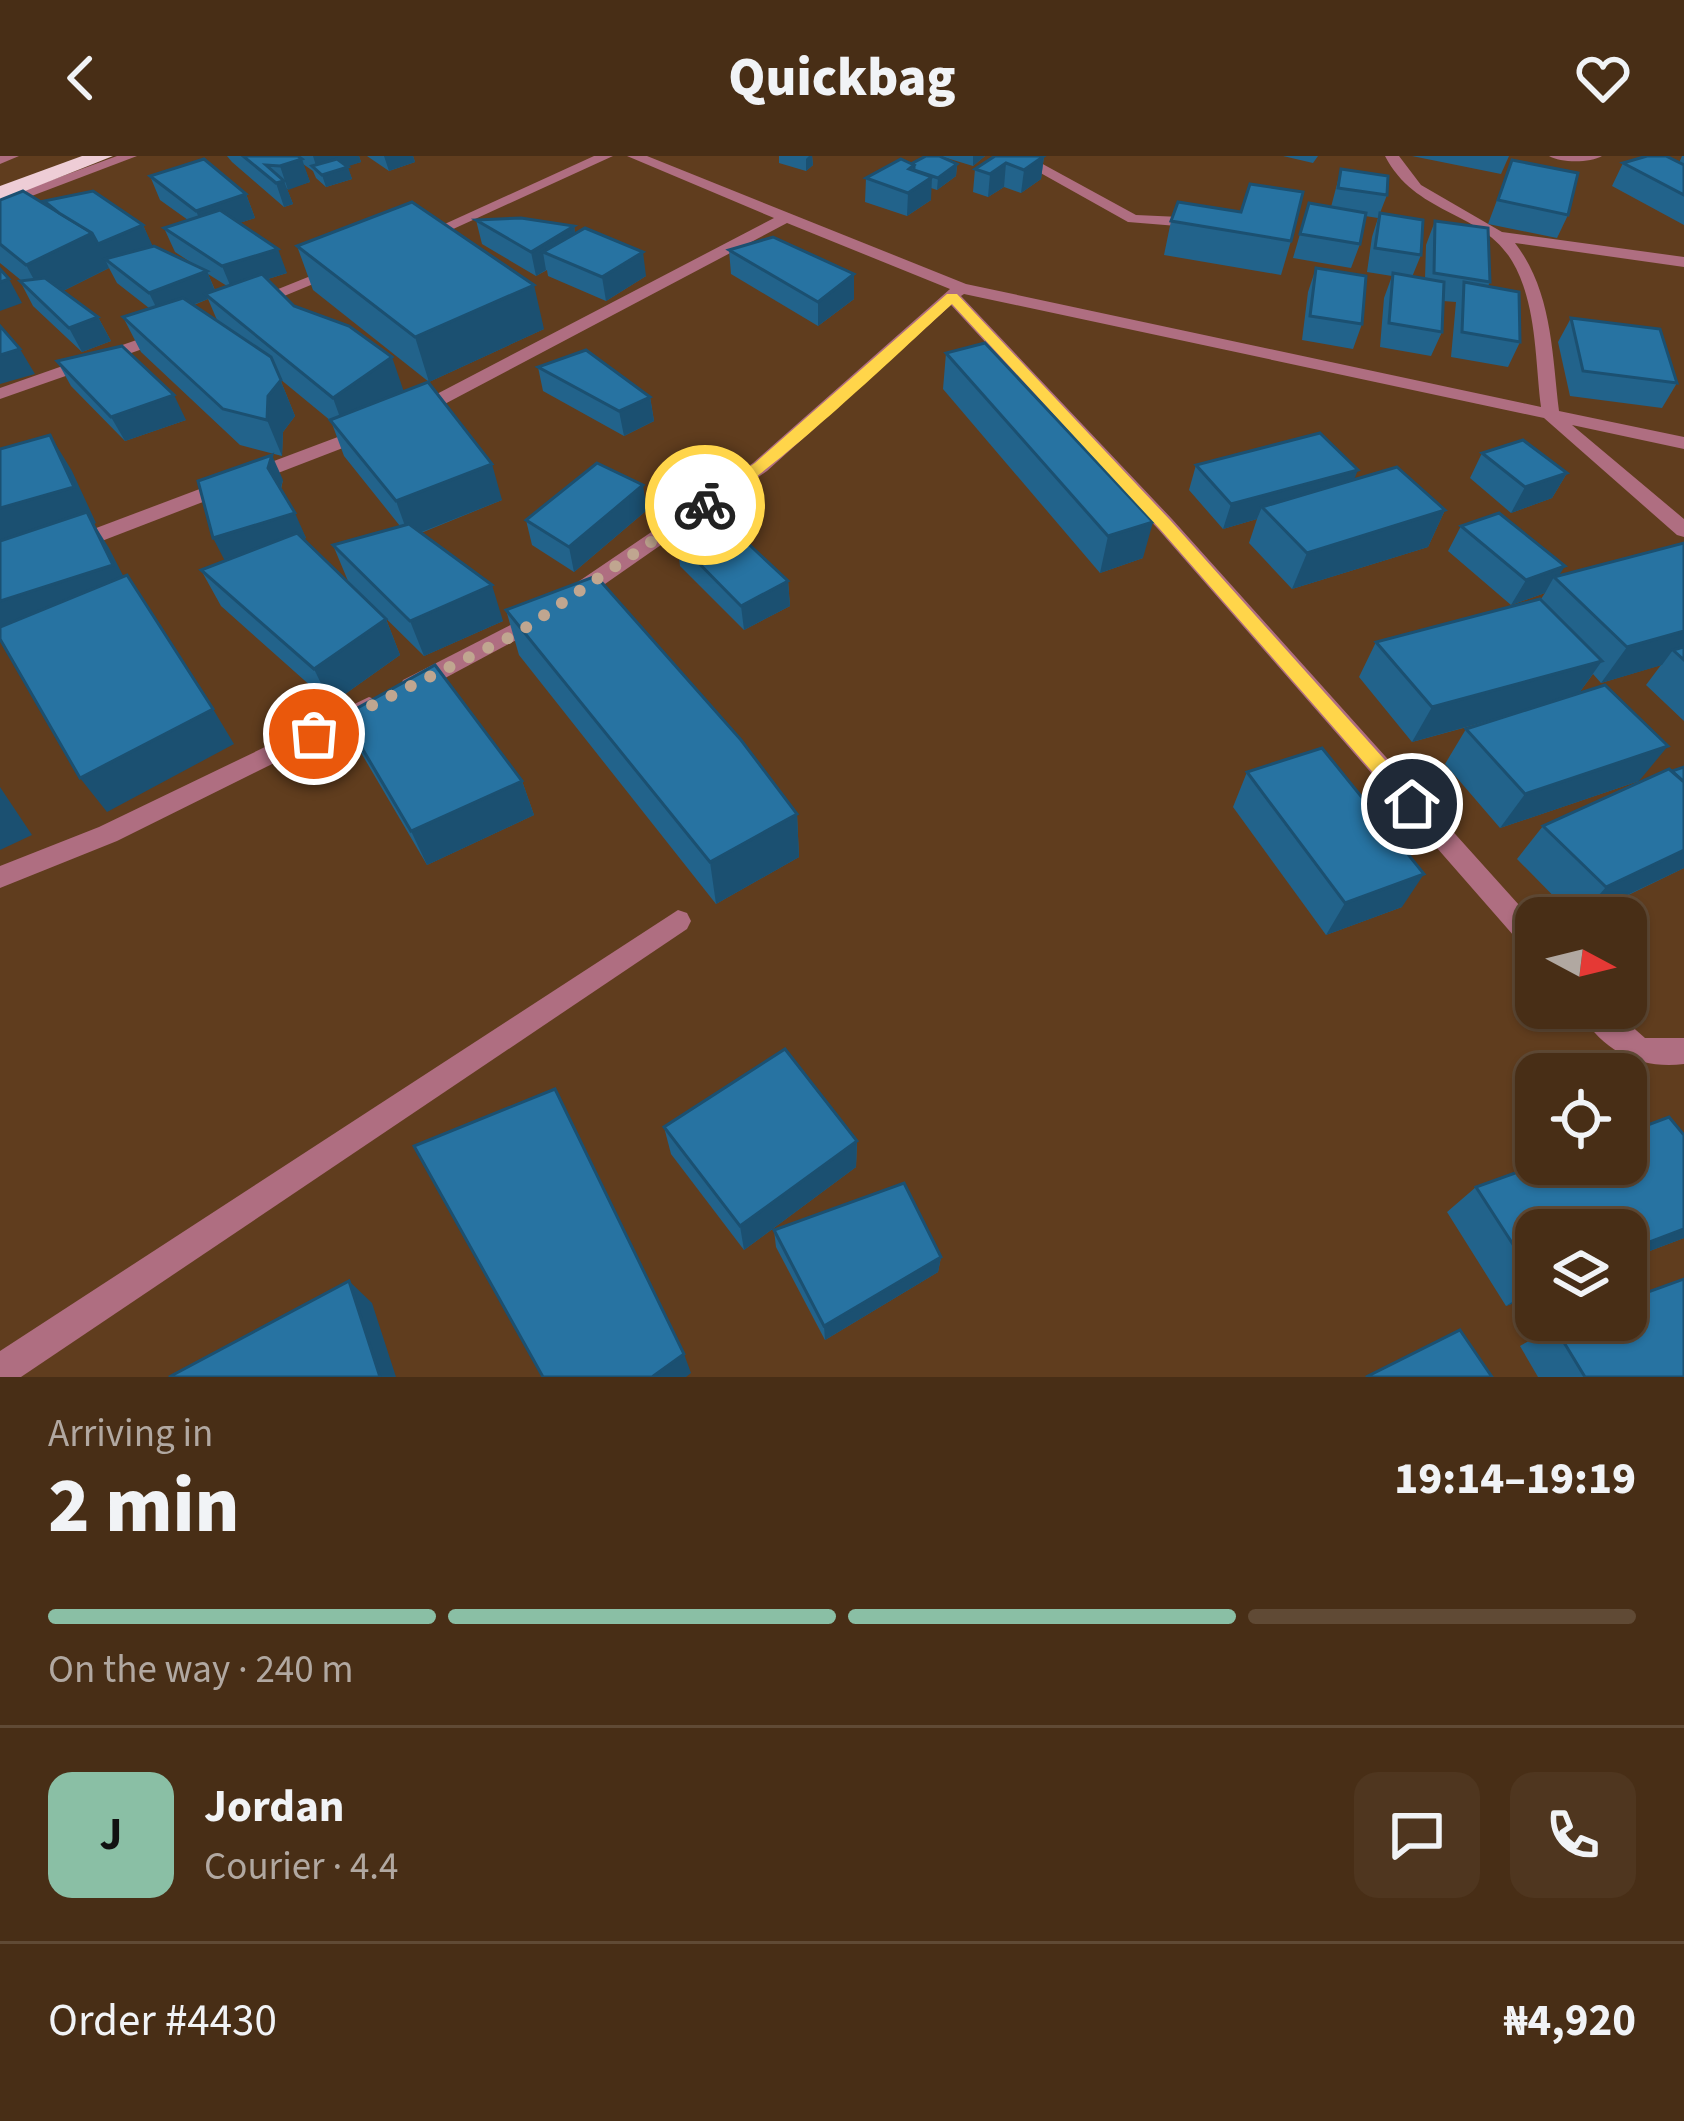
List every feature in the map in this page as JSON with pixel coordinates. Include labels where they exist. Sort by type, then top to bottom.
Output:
[{"type":"highway","points":[[0,169],[38,156]]},
{"type":"highway","points":[[0,194],[102,156]]},
{"type":"street","points":[[0,160],[12,156]]},
{"type":"street","points":[[0,204],[130,156]]},
{"type":"street","points":[[402,246],[606,156]]},
{"type":"street","points":[[634,156],[957,292],[1684,443]]},
{"type":"street","points":[[1017,156],[1133,219],[1167,225],[1219,220]]},
{"type":"street","points":[[1392,156],[1405,178],[1499,236],[1519,258],[1538,317],[1551,416],[1684,530]]},
{"type":"street","points":[[1556,156],[1595,156]]},
{"type":"street","points":[[60,549],[414,413],[785,218]]},
{"type":"street","points":[[1499,236],[1684,262]]},
{"type":"street","points":[[239,308],[363,261]]},
{"type":"street","points":[[0,878],[108,834],[518,633],[760,467],[957,292]]},
{"type":"street","points":[[957,292],[1515,920]]},
{"type":"street","points":[[0,394],[176,331]]},
{"type":"street","points":[[0,1371],[678,921]]},
{"type":"street","points":[[1613,1029],[1630,1047],[1656,1056],[1684,1051]]},
{"type":"building","points":[[243,156],[302,159],[266,165],[284,181],[276,183]]},
{"type":"building","points":[[926,156],[957,164],[938,178],[914,170],[911,164]]},
{"type":"building","points":[[995,156],[1044,156],[1024,170],[1006,163],[990,174],[975,169]]},
{"type":"building","points":[[1666,156],[1684,165],[1684,195],[1623,163]]},
{"type":"building","points":[[204,159],[246,194],[196,211],[150,176]]},
{"type":"building","points":[[337,159],[348,167],[322,175],[312,166]]},
{"type":"building","points":[[901,159],[914,165],[909,169],[932,177],[908,193],[866,178]]},
{"type":"building","points":[[1512,160],[1578,173],[1568,215],[1498,200]]},
{"type":"building","points":[[1341,169],[1388,176],[1387,195],[1338,188]]},
{"type":"building","points":[[1250,184],[1303,192],[1291,241],[1171,221],[1178,202],[1241,212]]},
{"type":"building","points":[[23,191],[92,233],[26,265],[0,244],[0,200]]},
{"type":"building","points":[[93,191],[143,225],[98,244],[92,233],[44,201]]},
{"type":"building","points":[[412,202],[534,285],[415,337],[297,246]]},
{"type":"building","points":[[1309,203],[1366,213],[1360,244],[1300,234]]},
{"type":"building","points":[[220,210],[278,249],[222,266],[164,228]]},
{"type":"building","points":[[1380,213],[1423,220],[1421,255],[1375,248]]},
{"type":"building","points":[[521,218],[574,226],[531,252],[476,220]]},
{"type":"building","points":[[1435,221],[1488,228],[1490,282],[1434,273]]},
{"type":"building","points":[[585,228],[643,252],[602,277],[543,252]]},
{"type":"building","points":[[773,237],[854,274],[818,302],[729,250]]},
{"type":"building","points":[[154,246],[207,271],[149,293],[105,259]]},
{"type":"building","points":[[1316,268],[1366,276],[1362,324],[1310,316]]},
{"type":"building","points":[[1393,273],[1444,282],[1442,332],[1389,323]]},
{"type":"building","points":[[262,274],[294,306],[349,326],[392,357],[333,398],[205,294]]},
{"type":"building","points":[[45,278],[98,317],[69,328],[20,281]]},
{"type":"building","points":[[1464,282],[1519,292],[1520,342],[1462,332]]},
{"type":"building","points":[[183,298],[271,357],[281,380],[268,396],[267,420],[223,409],[123,317]]},
{"type":"building","points":[[1571,318],[1660,329],[1677,383],[1583,371]]},
{"type":"building","points":[[0,326],[20,349],[0,355]]},
{"type":"building","points":[[985,343],[1153,522],[1108,536],[946,353]]},
{"type":"building","points":[[122,346],[174,395],[111,417],[57,361]]},
{"type":"building","points":[[586,350],[650,397],[619,411],[538,367]]},
{"type":"building","points":[[428,382],[492,464],[396,501],[330,420]]},
{"type":"building","points":[[1320,433],[1358,470],[1231,504],[1196,465]]},
{"type":"building","points":[[50,435],[74,487],[0,508],[0,449]]},
{"type":"building","points":[[1523,440],[1567,473],[1525,487],[1482,453]]},
{"type":"building","points":[[272,455],[268,468],[295,513],[213,538],[198,481]]},
{"type":"building","points":[[597,463],[643,485],[569,547],[526,520]]},
{"type":"building","points":[[1397,467],[1445,510],[1307,553],[1262,507]]},
{"type":"building","points":[[87,512],[113,565],[0,601],[0,541]]},
{"type":"building","points":[[1499,513],[1565,566],[1526,580],[1461,526]]},
{"type":"building","points":[[723,520],[788,581],[741,606],[677,541]]},
{"type":"building","points":[[409,524],[492,585],[410,621],[333,545]]},
{"type":"building","points":[[297,533],[386,619],[314,669],[201,570]]},
{"type":"building","points":[[1684,543],[1684,631],[1627,647],[1554,577]]},
{"type":"building","points":[[127,575],[213,709],[80,778],[0,639],[0,627]]},
{"type":"building","points":[[596,576],[741,740],[797,814],[710,862],[506,610]]},
{"type":"building","points":[[1540,599],[1602,661],[1432,707],[1376,642]]},
{"type":"building","points":[[435,665],[522,781],[411,831],[343,716]]},
{"type":"building","points":[[1605,685],[1668,746],[1525,794],[1466,729]]},
{"type":"building","points":[[1322,748],[1424,874],[1345,903],[1247,772]]},
{"type":"building","points":[[1669,769],[1684,782],[1684,850],[1606,887],[1543,826]]},
{"type":"building","points":[[785,1049],[857,1141],[740,1226],[664,1127]]},
{"type":"building","points":[[555,1089],[684,1354],[652,1377],[543,1377],[414,1146]]},
{"type":"building","points":[[1669,1117],[1684,1135],[1684,1229],[1647,1243],[1647,1209],[1515,1209],[1515,1247],[1476,1187],[1515,1173],[1515,1185],[1647,1185],[1647,1125]]},
{"type":"building","points":[[904,1183],[941,1257],[824,1326],[774,1230]]},
{"type":"building","points":[[1684,1279],[1684,1377],[1585,1377],[1563,1341],[1647,1341],[1647,1292]]},
{"type":"building","points":[[349,1281],[380,1377],[169,1377]]},
{"type":"building","points":[[1460,1330],[1492,1377],[1366,1377]]},
{"type":"way so far","points":[[314,734],[518,633],[705,505]]},
{"type":"route","points":[[705,505],[760,467],[952,296],[1165,524],[1412,804]]}]
